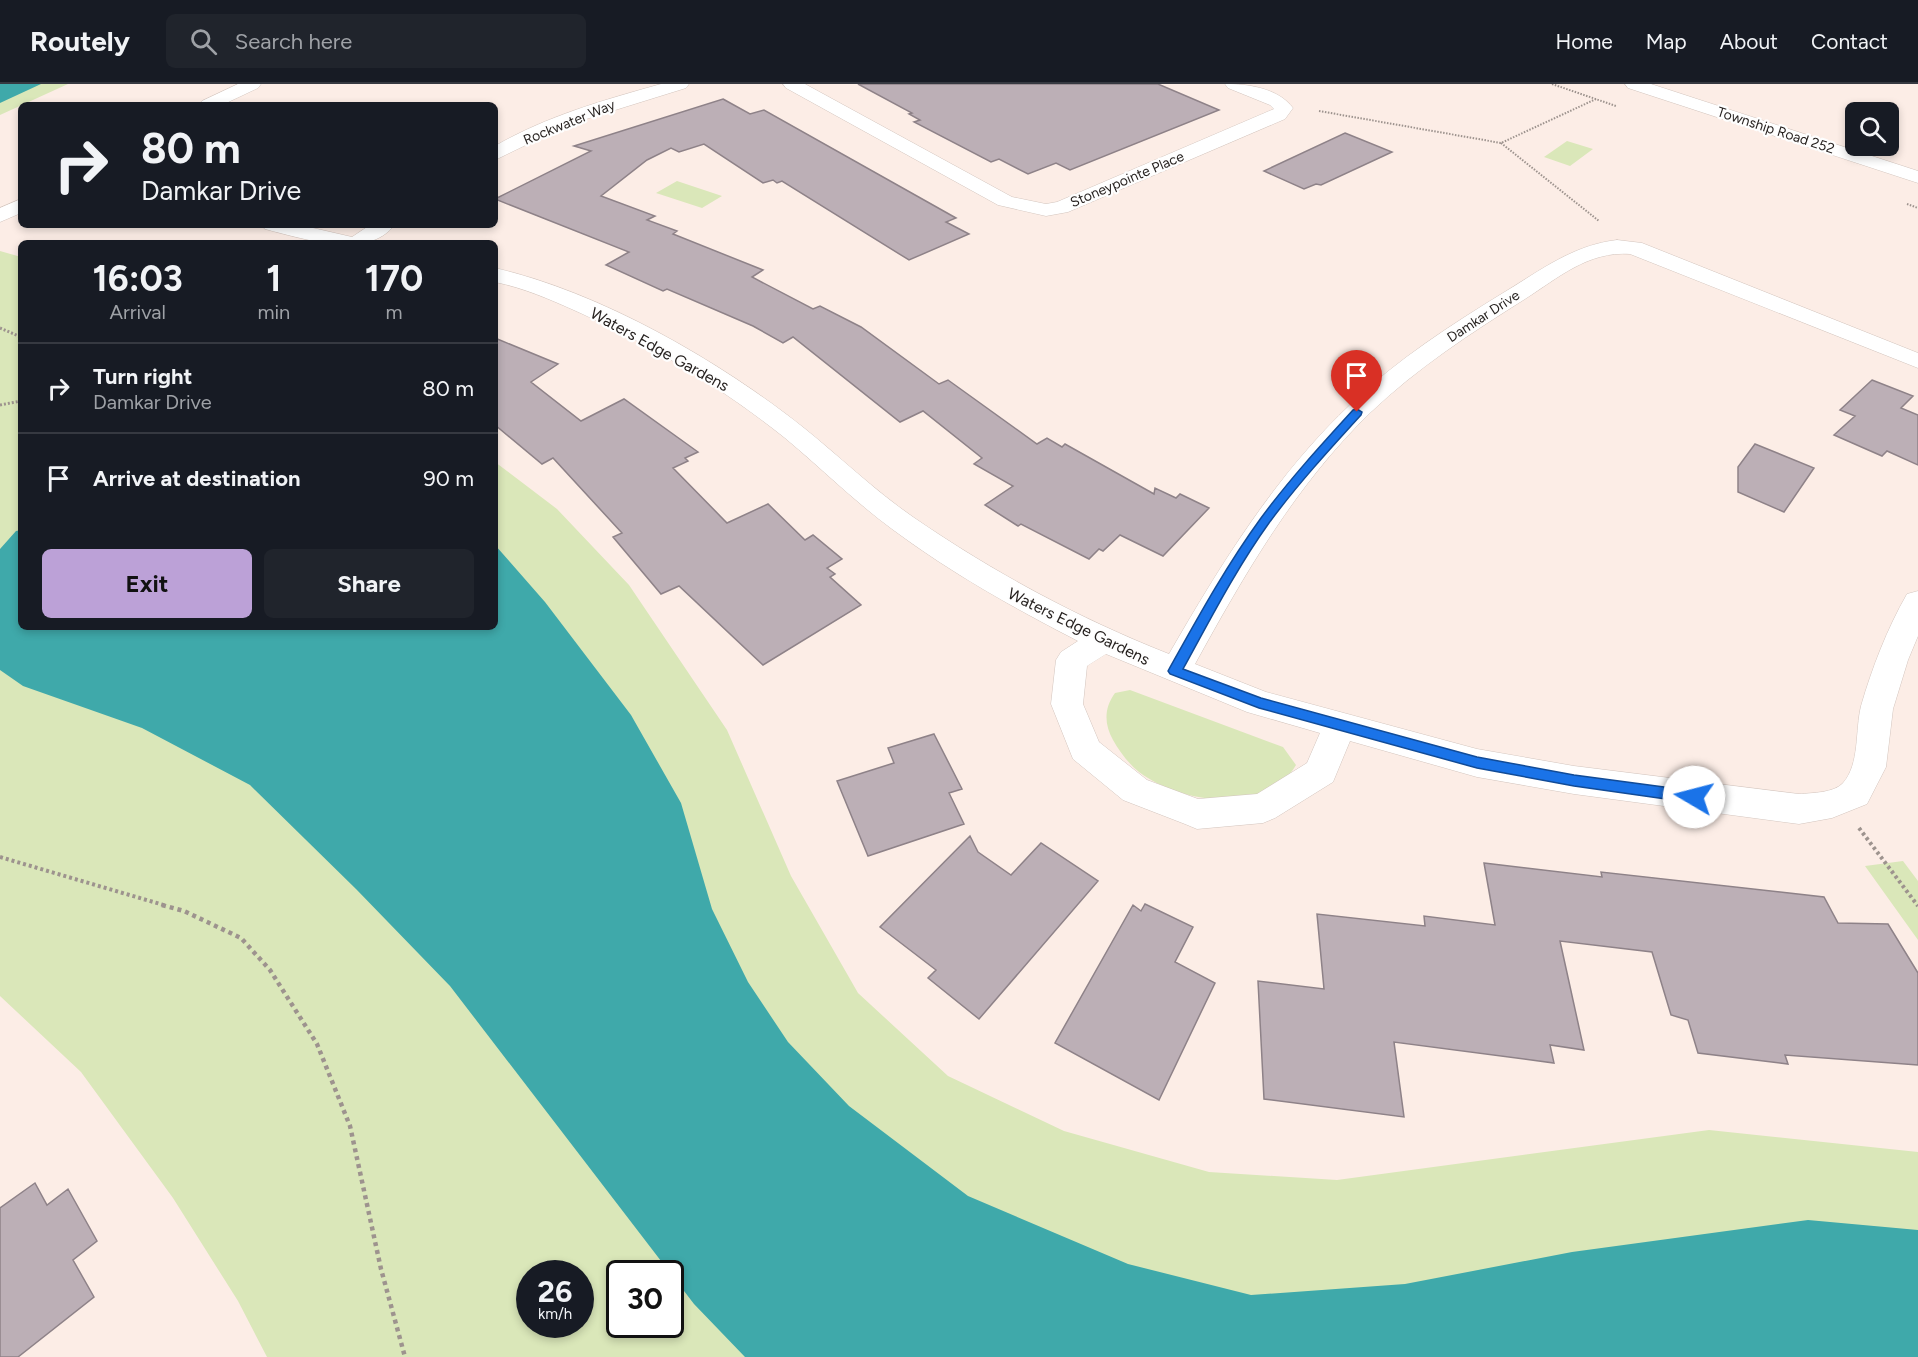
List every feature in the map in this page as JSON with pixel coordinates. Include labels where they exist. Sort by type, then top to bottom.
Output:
[{"type":"street","points":[[214,102],[252,84]]},
{"type":"street","name":"Rockwater Way","points":[[498,153],[558,123],[608,105],[680,84]]},
{"type":"street","name":"Stoneypointe Place","points":[[792,84],[1005,201],[1047,210],[1061,208],[1279,115],[1284,108],[1276,101],[1234,84]]},
{"type":"street","name":"Township Road 252","points":[[1634,84],[1918,177]]},
{"type":"street","points":[[0,216],[18,207]]},
{"type":"street","points":[[286,228],[340,240]]},
{"type":"street","points":[[359,240],[379,228]]},
{"type":"street","name":"Damkar Drive","points":[[1175,671],[1214,601],[1264,522],[1312,462],[1357,412],[1421,357],[1469,323],[1587,251],[1617,245],[1653,255],[1918,361]]},
{"type":"street","name":"Waters Edge Gardens","points":[[498,276],[530,283],[615,320],[713,374],[794,433],[845,478],[902,523],[1008,592],[1104,641],[1175,671],[1259,702],[1339,726],[1477,762],[1574,780],[1799,808],[1839,801],[1855,794],[1869,767],[1877,709],[1892,660],[1918,602]]},
{"type":"street","points":[[1104,641],[1072,660],[1067,704],[1085,750],[1135,790],[1197,814],[1263,808],[1321,771],[1339,726]]},
{"type":"path","points":[[1501,143],[1597,99]]},
{"type":"path","points":[[1319,111],[1501,143],[1607,227],[1617,245]]},
{"type":"path","points":[[0,328],[18,336]]},
{"type":"path","points":[[0,405],[18,400]]},
{"type":"path","points":[[1839,801],[1918,906]]},
{"type":"path","points":[[0,857],[184,911],[241,938],[270,970],[317,1044],[350,1126],[381,1269],[405,1357]]},
{"type":"green space","points":[[0,84],[68,84],[29,102],[18,102],[18,107],[0,115]]},
{"type":"green space","points":[[1567,141],[1593,149],[1570,166],[1544,157]]},
{"type":"green space","points":[[677,181],[722,196],[702,208],[656,193]]},
{"type":"green space","points":[[0,251],[18,256],[18,630],[498,630],[498,464],[557,509],[629,585],[727,730],[791,876],[858,993],[948,1076],[1064,1131],[1209,1172],[1337,1180],[1709,1130],[1918,1152],[1918,1357],[267,1357],[238,1301],[173,1198],[81,1072],[0,996]]},
{"type":"green space","points":[[1130,690],[1283,747],[1296,765],[1282,782],[1265,792],[1244,798],[1222,800],[1199,797],[1156,783],[1139,772],[1121,753],[1108,728],[1106,716],[1111,699],[1115,693]]},
{"type":"green space","points":[[1903,861],[1918,881],[1918,940],[1865,866]]},
{"type":"water","points":[[0,84],[41,84],[0,103]]},
{"type":"water","points":[[18,531],[18,630],[498,630],[498,548],[545,602],[631,715],[681,803],[712,909],[748,982],[788,1042],[849,1106],[968,1196],[1128,1264],[1251,1295],[1405,1284],[1572,1252],[1808,1220],[1918,1230],[1918,1357],[745,1357],[684,1291],[684,1260],[660,1260],[450,986],[250,785],[142,728],[23,686],[0,670],[0,549]]},
{"type":"building","points":[[858,84],[1158,84],[1219,110],[1070,170],[1056,163],[1028,174],[999,159],[991,162],[914,122],[920,120],[909,114],[912,113]]},
{"type":"building","points":[[723,99],[750,114],[764,110],[956,218],[946,222],[969,234],[909,260],[782,181],[777,183],[773,180],[763,183],[704,144],[679,152],[671,148],[647,160],[601,196],[655,216],[647,220],[677,231],[673,234],[763,270],[752,277],[813,309],[820,306],[861,327],[939,384],[948,380],[1037,444],[1047,438],[1062,447],[1065,444],[1154,494],[1155,488],[1176,498],[1180,494],[1209,508],[1163,556],[1120,535],[1103,551],[1099,549],[1089,559],[1021,524],[1018,526],[985,505],[1013,486],[974,464],[982,458],[923,411],[900,422],[793,337],[783,343],[753,326],[667,289],[663,291],[606,265],[629,252],[498,200],[498,198],[591,151],[574,146]]},
{"type":"building","points":[[1345,133],[1392,152],[1321,185],[1316,184],[1304,189],[1264,171]]},
{"type":"building","points":[[498,339],[558,364],[531,382],[581,421],[624,399],[698,452],[685,458],[688,461],[673,468],[727,523],[768,504],[805,540],[813,535],[842,559],[827,568],[835,574],[830,577],[861,605],[763,665],[679,586],[661,594],[613,537],[622,533],[553,458],[542,464],[498,427]]},
{"type":"building","points":[[1872,380],[1913,396],[1901,408],[1918,415],[1918,465],[1887,451],[1882,456],[1834,435],[1855,416],[1840,410]]},
{"type":"building","points":[[1755,444],[1814,468],[1784,512],[1738,492],[1738,467]]},
{"type":"building","points":[[934,734],[962,789],[949,793],[964,824],[868,856],[837,781],[894,763],[888,748]]},
{"type":"building","points":[[970,836],[978,852],[1011,875],[1041,843],[1098,881],[979,1019],[928,978],[936,970],[880,927]]},
{"type":"building","points":[[1484,863],[1602,877],[1601,872],[1824,897],[1838,923],[1888,924],[1918,973],[1918,1065],[1785,1055],[1788,1064],[1698,1053],[1688,1020],[1671,1015],[1652,952],[1560,941],[1584,1050],[1550,1045],[1554,1063],[1394,1042],[1404,1117],[1264,1099],[1258,981],[1324,989],[1317,914],[1425,926],[1424,916],[1495,925]]},
{"type":"building","points":[[1145,904],[1193,927],[1175,962],[1215,983],[1159,1100],[1055,1043],[1133,905],[1141,911]]},
{"type":"building","points":[[35,1183],[47,1205],[68,1189],[97,1241],[73,1260],[94,1297],[18,1357],[0,1357],[0,1208]]},
{"type":"route","points":[[1357,412],[1312,462],[1264,522],[1214,601],[1175,671],[1259,702],[1403,744],[1477,762],[1574,780],[1694,797]]}]
